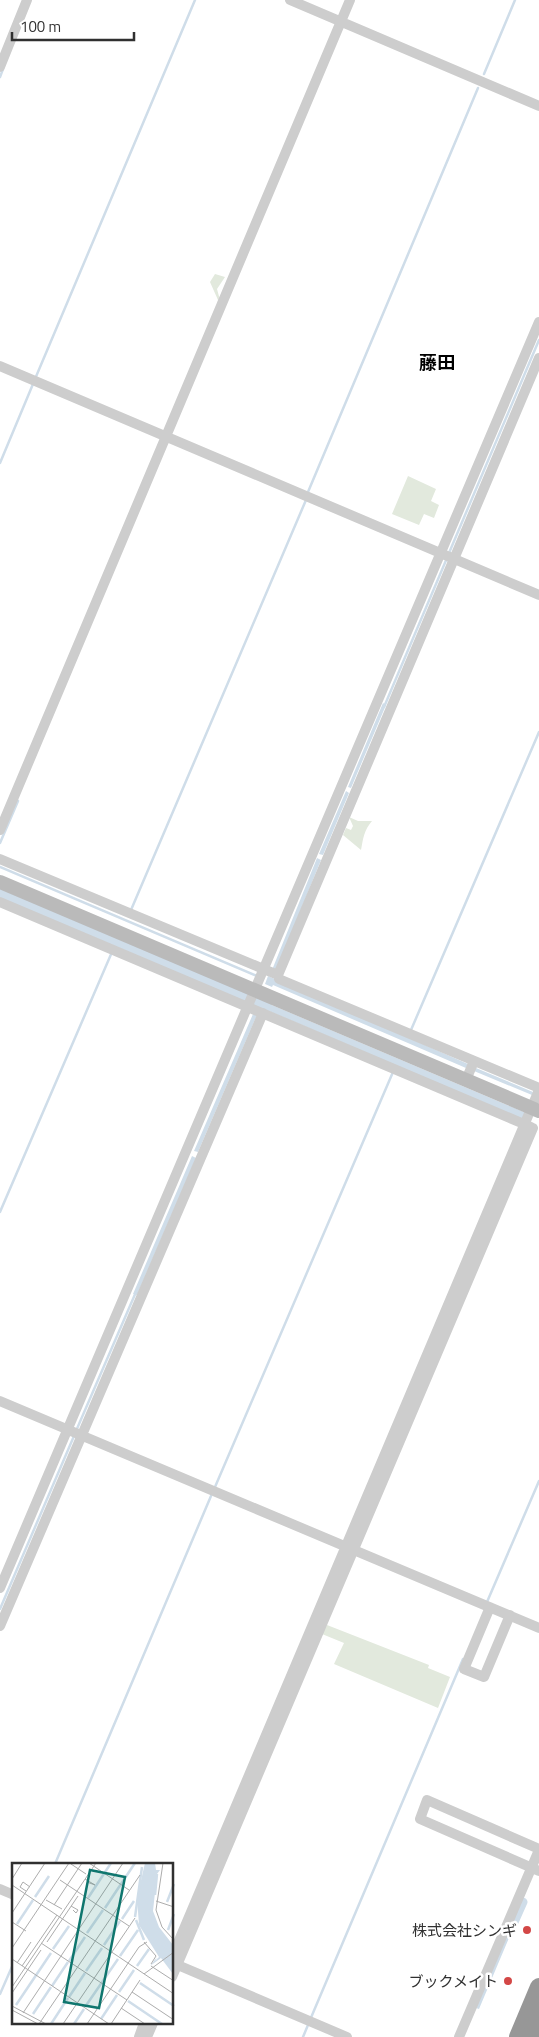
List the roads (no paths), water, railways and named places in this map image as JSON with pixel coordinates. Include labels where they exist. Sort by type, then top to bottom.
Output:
[{"type":"highway","points":[[518,2037],[539,1987]]},
{"type":"highway","points":[[532,2037],[539,2019]]},
{"type":"street","points":[[0,67],[27,0]]},
{"type":"street","points":[[290,0],[539,106]]},
{"type":"street","points":[[0,830],[169,438],[343,23],[350,0]]},
{"type":"street","points":[[0,1588],[76,1432],[195,1154],[261,990],[448,556],[539,322]]},
{"type":"street","points":[[0,1626],[76,1432],[195,1154],[261,990],[448,556],[539,358]]},
{"type":"street","points":[[0,366],[539,595]]},
{"type":"street","points":[[0,859],[129,914],[261,990]]},
{"type":"street","points":[[0,882],[261,990],[534,1110]]},
{"type":"street","points":[[0,902],[261,990],[470,1069],[534,1110]]},
{"type":"street","points":[[261,990],[280,979],[470,1069],[534,1110]]},
{"type":"street","points":[[347,2037],[174,1962],[425,1374],[501,1194],[534,1110]]},
{"type":"street","points":[[0,1401],[539,1628]]},
{"type":"street","points":[[490,1607],[464,1668],[484,1677],[510,1615]]},
{"type":"street","points":[[459,2037],[535,1869],[539,1849],[427,1800],[420,1818],[535,1869]]},
{"type":"street","points":[[0,1889],[12,1894]]},
{"type":"street","points":[[139,2037],[144,2024]]},
{"type":"street","points":[[147,2037],[153,2024]]},
{"type":"waterway","points":[[35,379],[195,0]]},
{"type":"waterway","points":[[484,74],[515,0]]},
{"type":"waterway","points":[[0,77],[3,69]]},
{"type":"waterway","points":[[308,492],[478,88]]},
{"type":"waterway","points":[[449,553],[539,340]]},
{"type":"waterway","points":[[0,463],[33,384]]},
{"type":"waterway","points":[[131,910],[306,500]]},
{"type":"waterway","points":[[384,707],[447,558]]},
{"type":"waterway","points":[[411,1030],[539,732]]},
{"type":"waterway","points":[[0,843],[18,801]]},
{"type":"waterway","points":[[0,867],[257,976]]},
{"type":"waterway","points":[[0,893],[267,1006]]},
{"type":"waterway","points":[[0,1212],[112,952]]},
{"type":"waterway","points":[[215,1487],[393,1072]]},
{"type":"waterway","points":[[76,1431],[136,1292]]},
{"type":"waterway","points":[[0,1609],[74,1436]]},
{"type":"waterway","points":[[487,1602],[539,1481]]},
{"type":"waterway","points":[[55,1863],[211,1496]]},
{"type":"waterway","points":[[310,2020],[463,1659]]},
{"type":"waterway","points":[[511,1929],[523,1902]]},
{"type":"waterway","points":[[0,1994],[12,1967]]},
{"type":"waterway","points":[[303,2037],[308,2025]]},
{"type":"place","name":"株式会社シンギ","points":[[527,1930]]},
{"type":"place","name":"ブックメイト","points":[[508,1981]]},
{"type":"district","name":"藤田","points":[[437,362]]}]
